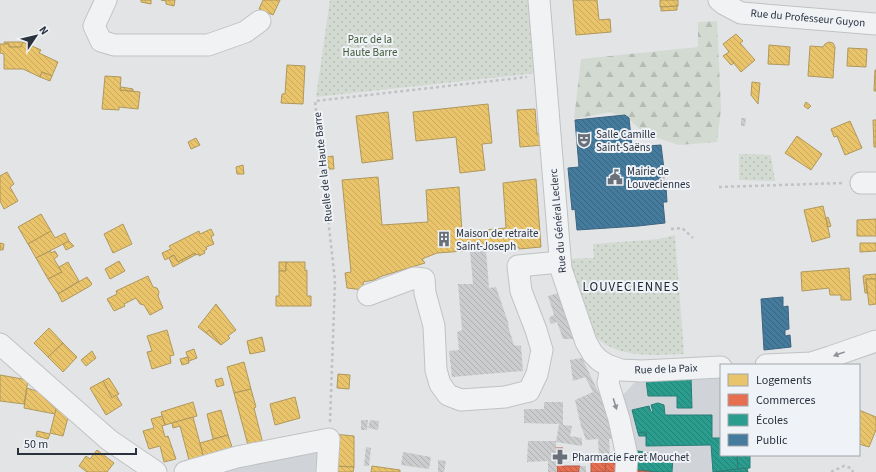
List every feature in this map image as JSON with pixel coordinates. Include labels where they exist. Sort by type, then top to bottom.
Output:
[{"type":"street","points":[[106,0],[94,26],[101,41],[114,45],[208,45],[245,32],[260,21]]},
{"type":"street","name":"Rue du Général Leclerc","points":[[539,0],[560,262],[564,282],[586,342],[596,357],[611,367]]},
{"type":"street","name":"Rue du Professeur Guyon","points":[[720,0],[724,4],[741,12],[876,24]]},
{"type":"street","points":[[368,295],[414,278],[424,279],[425,293],[434,326],[436,370],[440,384],[448,395],[461,400],[505,397],[529,391],[537,374],[542,350],[521,291],[518,266],[560,262]]},
{"type":"street","points":[[788,364],[811,363],[876,341]]},
{"type":"street","points":[[0,344],[109,440],[156,472]]},
{"type":"street","points":[[611,367],[608,383],[619,419],[627,456],[626,472]]},
{"type":"street","name":"Rue de la Paix","points":[[611,367],[631,371],[719,367]]},
{"type":"street","points":[[185,472],[237,457],[329,439],[327,472]]},
{"type":"path","name":"Ruelle de la Haute Barre","points":[[329,439],[335,281],[315,101],[545,75]]},
{"type":"path","points":[[719,187],[869,183]]},
{"type":"path","points":[[672,229],[682,228],[693,238]]},
{"type":"path","points":[[831,472],[844,466],[851,468],[853,472]]},
{"type":"shaded area","points":[[720,378],[720,456],[750,456],[750,468],[747,468],[747,472],[631,472],[622,396],[636,381]]},
{"type":"shaded area","points":[[322,449],[318,472],[214,472]]},
{"type":"green space","name":"Parc de la Haute Barre","points":[[330,0],[528,0],[537,73],[316,97]]},
{"type":"green space","points":[[717,21],[721,109],[717,142],[679,145],[645,134],[631,121],[610,112],[574,119],[581,59],[698,47],[698,22]]},
{"type":"green space","points":[[739,154],[771,155],[775,181],[739,180]]},
{"type":"green space","points":[[675,235],[684,354],[649,355],[614,349],[595,336],[573,274],[570,259],[594,258],[593,244],[660,239]]},
{"type":"building: Logements","points":[[141,0],[151,0],[151,4],[141,2]]},
{"type":"building: Logements","points":[[161,0],[175,0],[174,6],[166,4],[166,1]]},
{"type":"building: Logements","points":[[263,0],[280,0],[273,15],[259,9]]},
{"type":"building: Logements","points":[[573,0],[597,0],[599,20],[610,19],[611,32],[576,35]]},
{"type":"building: Logements","points":[[660,0],[678,0],[678,6],[660,7]]},
{"type":"building: Logements","points":[[677,6],[677,10],[661,11],[661,7]]},
{"type":"building: Logements","points":[[736,34],[743,41],[740,43],[755,60],[741,72],[726,54],[729,52],[723,44]]},
{"type":"building: Logements","points":[[4,42],[23,42],[21,47],[9,47],[9,44],[5,44]]},
{"type":"building: Logements","points":[[23,42],[41,50],[39,53],[58,62],[52,76],[42,72],[40,77],[23,69],[4,69],[4,54],[0,53],[0,44],[9,44],[9,47],[21,47]]},
{"type":"building: Logements","points":[[829,42],[833,43],[835,47],[833,78],[808,76],[810,46],[823,47]]},
{"type":"building: Logements","points":[[769,45],[790,47],[789,65],[768,64]]},
{"type":"building: Logements","points":[[848,48],[867,49],[866,67],[847,66]]},
{"type":"building: Logements","points":[[726,54],[734,63],[731,65],[723,56]]},
{"type":"building: Logements","points":[[287,65],[305,66],[303,104],[281,103],[282,94],[285,94]]},
{"type":"building: Logements","points":[[875,70],[876,91],[874,91]]},
{"type":"building: Logements","points":[[42,72],[52,76],[50,81],[40,77]]},
{"type":"building: Logements","points":[[105,76],[121,77],[120,90],[140,92],[138,109],[119,107],[119,110],[102,109]]},
{"type":"building: Logements","points":[[752,82],[760,83],[758,104],[751,95]]},
{"type":"building: Logements","points":[[121,87],[133,89],[133,91],[120,90]]},
{"type":"building: Logements","points":[[806,102],[811,106],[808,109],[804,106]]},
{"type":"building: Logements","points":[[488,104],[492,143],[482,144],[485,170],[460,173],[456,137],[416,141],[413,112]]},
{"type":"building: Logements","points":[[535,109],[537,134],[543,133],[544,145],[520,147],[517,110]]},
{"type":"building: Logements","points":[[388,112],[393,159],[362,163],[356,116]]},
{"type":"building: Logements","points":[[873,120],[876,120],[876,147],[874,147]]},
{"type":"building: Logements","points":[[850,121],[862,148],[845,155],[837,136],[834,137],[831,129]]},
{"type":"building: Logements","points":[[797,136],[822,154],[811,170],[785,153]]},
{"type":"building: Logements","points":[[196,138],[200,145],[191,149],[188,142]]},
{"type":"building: Logements","points":[[333,156],[334,169],[329,169],[327,157]]},
{"type":"building: Logements","points":[[243,165],[244,174],[237,174],[236,167]]},
{"type":"building: Logements","points":[[7,172],[14,184],[10,187],[18,201],[4,209],[0,201],[0,176]]},
{"type":"building: Logements","name":"Maison de retraite Saint-Joseph","points":[[378,177],[382,225],[428,222],[426,190],[459,187],[462,232],[506,228],[503,183],[536,179],[541,247],[519,249],[519,247],[437,253],[422,259],[425,263],[382,276],[374,280],[363,282],[364,290],[347,288],[345,273],[351,272],[342,180]]},
{"type":"building: Logements","points":[[823,206],[830,237],[812,242],[804,210]]},
{"type":"building: Logements","points":[[41,214],[51,231],[28,244],[18,227]]},
{"type":"building: Logements","points":[[828,217],[831,226],[828,227],[826,218]]},
{"type":"building: Logements","points":[[876,219],[876,236],[857,236],[857,220]]},
{"type":"building: Logements","points":[[123,224],[132,244],[113,253],[104,234]]},
{"type":"building: Logements","points":[[211,229],[214,235],[211,237],[214,244],[206,247],[207,249],[204,251],[205,253],[199,256],[199,254],[195,255],[195,253],[178,262],[174,255],[165,260],[162,253],[171,249],[169,246],[199,231],[200,234]]},
{"type":"building: Logements","points":[[51,231],[55,238],[65,233],[69,241],[36,258],[28,244]]},
{"type":"building: Logements","points":[[69,241],[74,246],[66,250],[63,244]]},
{"type":"building: Logements","points":[[0,243],[4,244],[3,250],[0,250]]},
{"type":"building: Logements","points":[[860,243],[876,243],[876,251],[860,252]]},
{"type":"building: Logements","points":[[50,251],[51,253],[55,251],[58,256],[54,259],[62,272],[48,279],[36,258]]},
{"type":"building: Logements","points":[[195,253],[195,255],[173,267],[169,258],[174,255],[178,262]]},
{"type":"building: Logements","points":[[119,261],[125,271],[110,279],[105,269]]},
{"type":"building: Logements","points":[[68,262],[79,281],[58,294],[48,279],[62,272],[59,267]]},
{"type":"building: Logements","points":[[279,262],[286,262],[286,271],[279,271]]},
{"type":"building: Logements","points":[[286,262],[305,262],[305,271],[307,270],[307,296],[311,296],[311,306],[276,306],[276,296],[279,296],[279,271],[286,271]]},
{"type":"building: Logements","points":[[849,268],[851,300],[841,300],[841,295],[830,295],[829,288],[802,291],[801,272]]},
{"type":"building: Logements","points":[[876,274],[876,279],[866,279],[867,293],[865,293],[863,276]]},
{"type":"building: Logements","points":[[148,276],[153,287],[157,288],[159,292],[158,296],[163,308],[150,315],[144,305],[140,304],[136,298],[124,304],[125,306],[114,311],[107,299],[117,294],[116,291]]},
{"type":"building: Logements","points":[[87,277],[92,284],[90,286],[62,302],[58,294]]},
{"type":"building: Logements","points":[[866,279],[876,279],[876,304],[869,305]]},
{"type":"building: Logements","points":[[216,304],[236,330],[228,336],[230,338],[221,345],[209,330],[206,333],[198,327]]},
{"type":"building: Logements","points":[[49,328],[63,343],[48,357],[34,343]]},
{"type":"building: Logements","points":[[167,330],[174,355],[170,356],[171,363],[152,369],[147,352],[152,351],[147,336]]},
{"type":"building: Logements","points":[[209,330],[221,345],[206,333]]},
{"type":"building: Logements","points":[[262,337],[265,351],[250,354],[247,341]]},
{"type":"building: Logements","points":[[63,343],[77,357],[63,372],[48,357]]},
{"type":"building: Logements","points":[[194,349],[197,358],[189,361],[186,352]]},
{"type":"building: Logements","points":[[92,351],[96,358],[86,366],[81,360]]},
{"type":"building: Logements","points":[[188,357],[189,363],[182,365],[180,359]]},
{"type":"building: Logements","points":[[244,362],[251,389],[234,393],[227,367]]},
{"type":"building: Logements","points":[[338,374],[350,375],[349,389],[337,388]]},
{"type":"building: Logements","points":[[0,375],[28,380],[24,404],[0,401]]},
{"type":"building: Logements","points":[[109,378],[119,394],[112,398],[103,381]]},
{"type":"building: Logements","points":[[222,378],[224,385],[217,387],[215,380]]},
{"type":"building: Logements","points":[[103,381],[112,398],[116,395],[122,405],[106,415],[90,388]]},
{"type":"building: Logements","points":[[27,388],[45,394],[58,404],[55,414],[24,408]]},
{"type":"building: Logements","points":[[251,389],[263,444],[249,449],[234,393]]},
{"type":"building: Logements","points":[[295,397],[300,418],[275,425],[270,404]]},
{"type":"building: Logements","points":[[193,402],[197,416],[165,425],[161,412]]},
{"type":"building: Logements","points":[[57,405],[69,414],[63,436],[50,433]]},
{"type":"building: Logements","points":[[221,410],[228,435],[213,439],[207,414]]},
{"type":"building: Logements","points":[[860,410],[876,417],[876,430],[869,447],[860,444]]},
{"type":"building: Logements","points":[[162,416],[165,425],[162,426],[165,437],[168,436],[176,459],[164,462],[160,446],[149,449],[143,431],[154,428],[151,419]]},
{"type":"building: Logements","points":[[193,417],[205,462],[186,469],[184,461],[189,460],[180,426],[173,428],[172,423]]},
{"type":"building: Logements","points":[[37,431],[50,434],[48,439],[36,436]]},
{"type":"building: Logements","points":[[333,434],[354,436],[354,467],[334,466]]},
{"type":"building: Logements","points":[[228,435],[234,453],[205,462],[200,443]]},
{"type":"building: Logements","points":[[97,450],[114,463],[107,472],[87,472],[79,466],[86,456],[90,459]]},
{"type":"building: Logements","points":[[334,466],[354,467],[353,472],[333,472]]},
{"type":"building: Logements","points":[[372,466],[400,470],[400,472],[371,472]]},
{"type":"building: Commerces","name":"Pharmacie Feret Mouchet","points":[[556,448],[563,448],[563,466],[580,466],[579,472],[557,472]]},
{"type":"building: Commerces","points":[[591,462],[606,463],[605,472],[591,472]]},
{"type":"building: Commerces","points":[[606,462],[621,464],[621,472],[605,472]]},
{"type":"building: Commerces","points":[[632,469],[658,472],[632,472]]},
{"type":"building: Écoles","points":[[691,376],[692,408],[677,408],[677,396],[648,396],[646,380]]},
{"type":"building: Écoles","points":[[658,403],[664,405],[665,415],[712,415],[712,438],[720,438],[720,456],[737,456],[738,469],[713,472],[711,445],[646,446],[646,432],[638,433],[632,410],[649,406],[651,412],[653,412],[651,405]]},
{"type":"building: Écoles","points":[[646,432],[646,436],[639,436],[638,433]]},
{"type":"building: Écoles","points":[[632,450],[673,457],[672,472],[632,469]]},
{"type":"building: Écoles","points":[[737,456],[750,456],[750,468],[738,469]]},
{"type":"building: Écoles","points":[[747,468],[748,472],[715,472],[738,469]]},
{"type":"building: Public","name":"Mairie de Louveciennes","points":[[625,115],[629,118],[632,147],[661,145],[664,169],[660,172],[661,182],[665,184],[666,187],[667,202],[663,202],[665,223],[577,230],[575,209],[572,210],[568,168],[579,167],[575,120]]},
{"type":"building: Public","points":[[783,297],[783,307],[788,306],[789,329],[785,330],[785,336],[790,335],[791,347],[764,350],[761,299]]},
{"type":"building: Autres","points":[[741,118],[746,118],[745,126],[741,126]]},
{"type":"building: Autres","points":[[664,169],[665,184],[661,182],[660,172]]},
{"type":"building: Autres","points":[[486,250],[489,288],[496,287],[514,345],[521,346],[523,371],[452,377],[449,351],[459,350],[457,332],[462,330],[458,284],[473,284],[470,251]]},
{"type":"building: Autres","points":[[559,293],[575,339],[563,339],[557,322],[552,324],[550,322],[550,317],[554,315],[548,296]]},
{"type":"building: Autres","points":[[582,358],[607,410],[615,439],[609,439],[610,459],[599,458],[598,439],[586,440],[581,426],[575,400],[593,392],[585,377],[573,381],[570,360]]},
{"type":"building: Autres","points":[[544,402],[563,402],[563,425],[572,426],[570,436],[582,438],[582,446],[556,442],[559,424],[524,423],[524,409],[544,409]]},
{"type":"building: Autres","points":[[361,420],[368,420],[367,430],[361,430]]},
{"type":"building: Autres","points":[[370,420],[379,421],[378,430],[368,428]]},
{"type":"building: Autres","points":[[528,441],[556,441],[557,472],[548,472],[548,461],[527,462]]},
{"type":"building: Autres","points":[[366,447],[371,448],[369,466],[364,466]]},
{"type":"building: Autres","points":[[403,452],[431,457],[429,469],[401,465]]},
{"type":"building: Autres","points":[[438,460],[446,461],[444,472],[438,472]]},
{"type":"building: Autres","points":[[580,466],[586,466],[586,472],[579,472]]},
{"type":"place","name":"Salle Camille Saint-Saëns","points":[[584,140]]},
{"type":"place","name":"Mairie de Louveciennes","points":[[615,177]]},
{"type":"place","name":"Maison de retraite Saint-Joseph","points":[[444,239]]},
{"type":"place","name":"Pharmacie Feret Mouchet","points":[[560,457]]},
{"type":"district","name":"LOUVECIENNES","points":[[631,287]]}]
